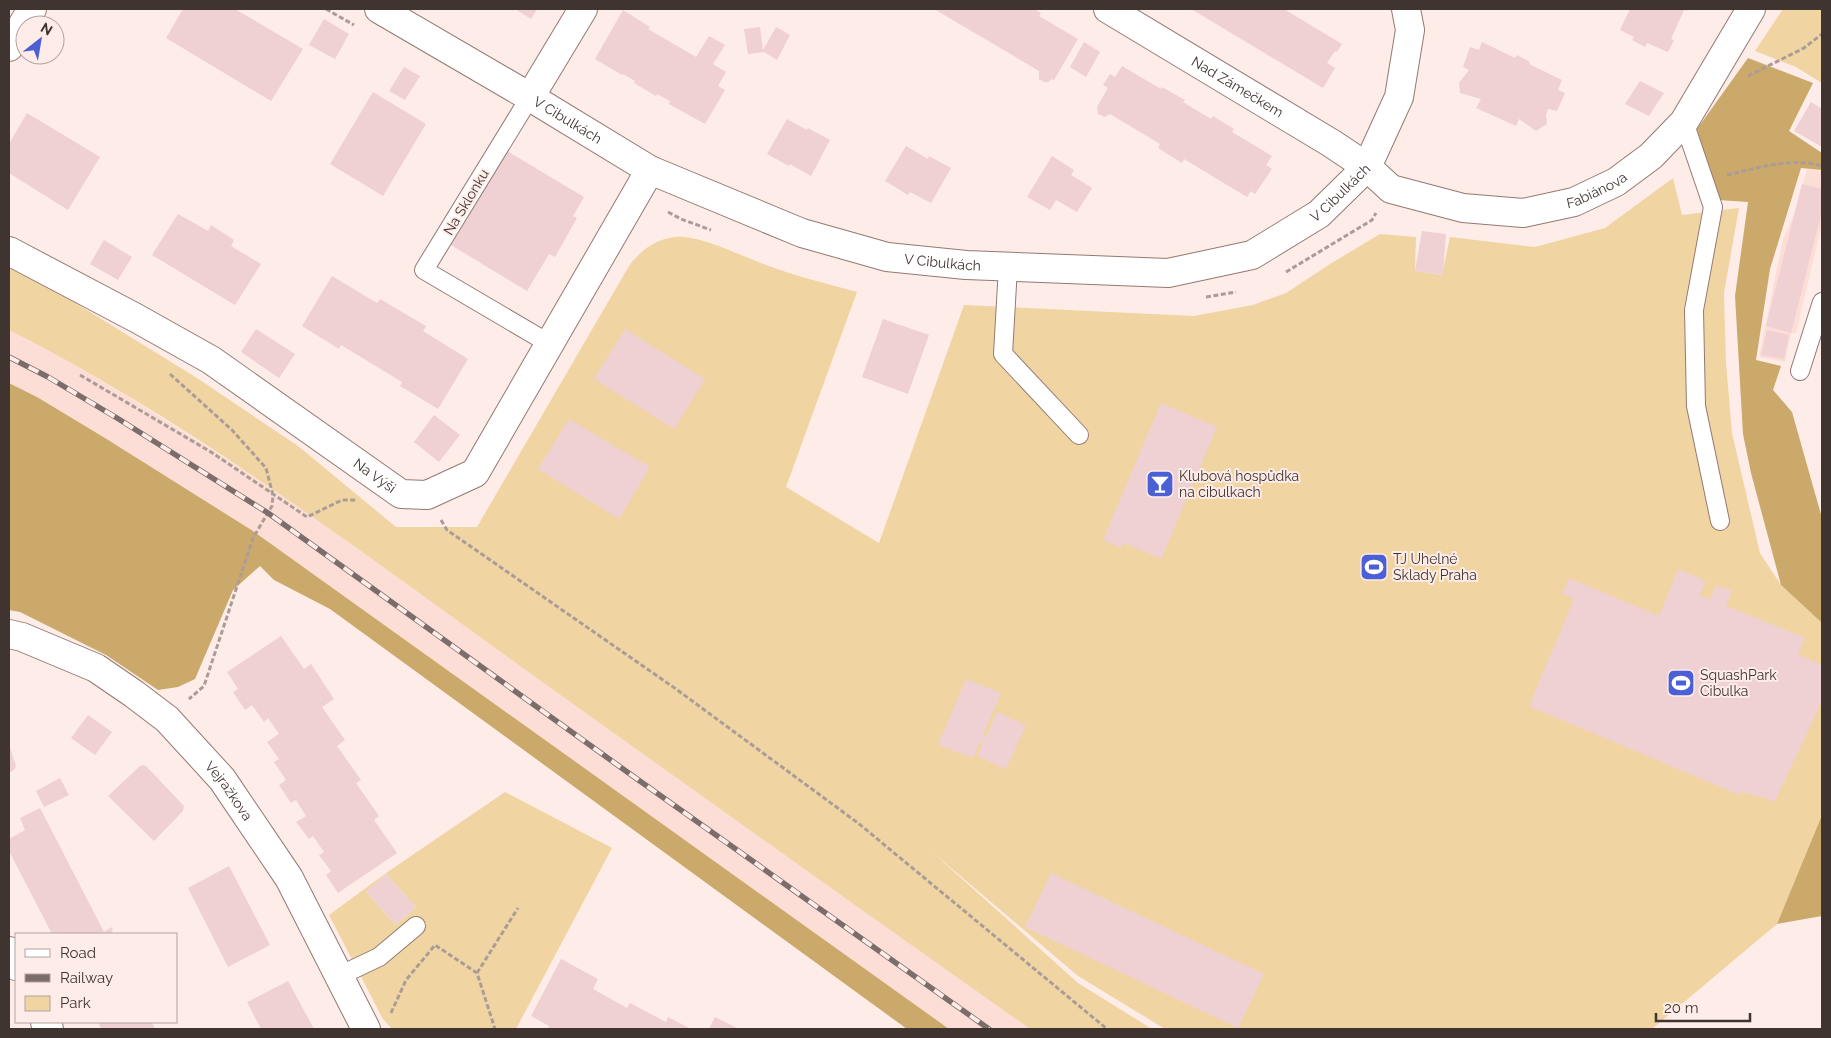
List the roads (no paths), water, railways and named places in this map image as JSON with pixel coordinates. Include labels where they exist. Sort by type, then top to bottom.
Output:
[{"type":"street","points":[[9,48],[32,9]]},
{"type":"street","name":"V Cibulkách","points":[[379,9],[650,170],[802,233],[887,257],[966,265],[1168,273],[1252,255],[1319,214],[1367,167],[1399,97],[1410,30],[1406,9]]},
{"type":"street","name":"Na Sklonku","points":[[530,97],[583,9]]},
{"type":"street","name":"Nad Zámečkem","points":[[1108,9],[1331,143],[1367,167]]},
{"type":"street","name":"Fabiánova","points":[[1367,167],[1391,189],[1462,208],[1524,213],[1574,202],[1616,182],[1651,156],[1684,122],[1751,9]]},
{"type":"street","name":"Na Výši","points":[[9,251],[118,308],[210,360],[401,494],[427,495],[475,473],[650,170]]},
{"type":"street","name":"Vejražkova","points":[[9,634],[22,636],[96,668],[167,719],[222,779],[289,878],[339,976],[377,1025]]},
{"type":"street","points":[[9,951],[15,964]]},
{"type":"lane","name":"Na Sklonku","points":[[530,97],[424,270],[550,344]]},
{"type":"lane","points":[[1684,122],[1713,207],[1694,310],[1696,406],[1720,521]]},
{"type":"lane","points":[[1008,267],[1003,354],[1079,435]]},
{"type":"lane","points":[[1800,371],[1822,302]]},
{"type":"lane","points":[[339,976],[379,957],[416,926]]},
{"type":"railway","points":[[9,357],[48,377],[117,418],[268,513],[630,774],[989,1029]]},
{"type":"place","name":"Klubová hospůdka na cibulkach","points":[[1160,484]]},
{"type":"place","name":"TJ Uhelné Sklady Praha","points":[[1374,567]]},
{"type":"place","name":"SquashPark Cibulka","points":[[1681,683]]}]
